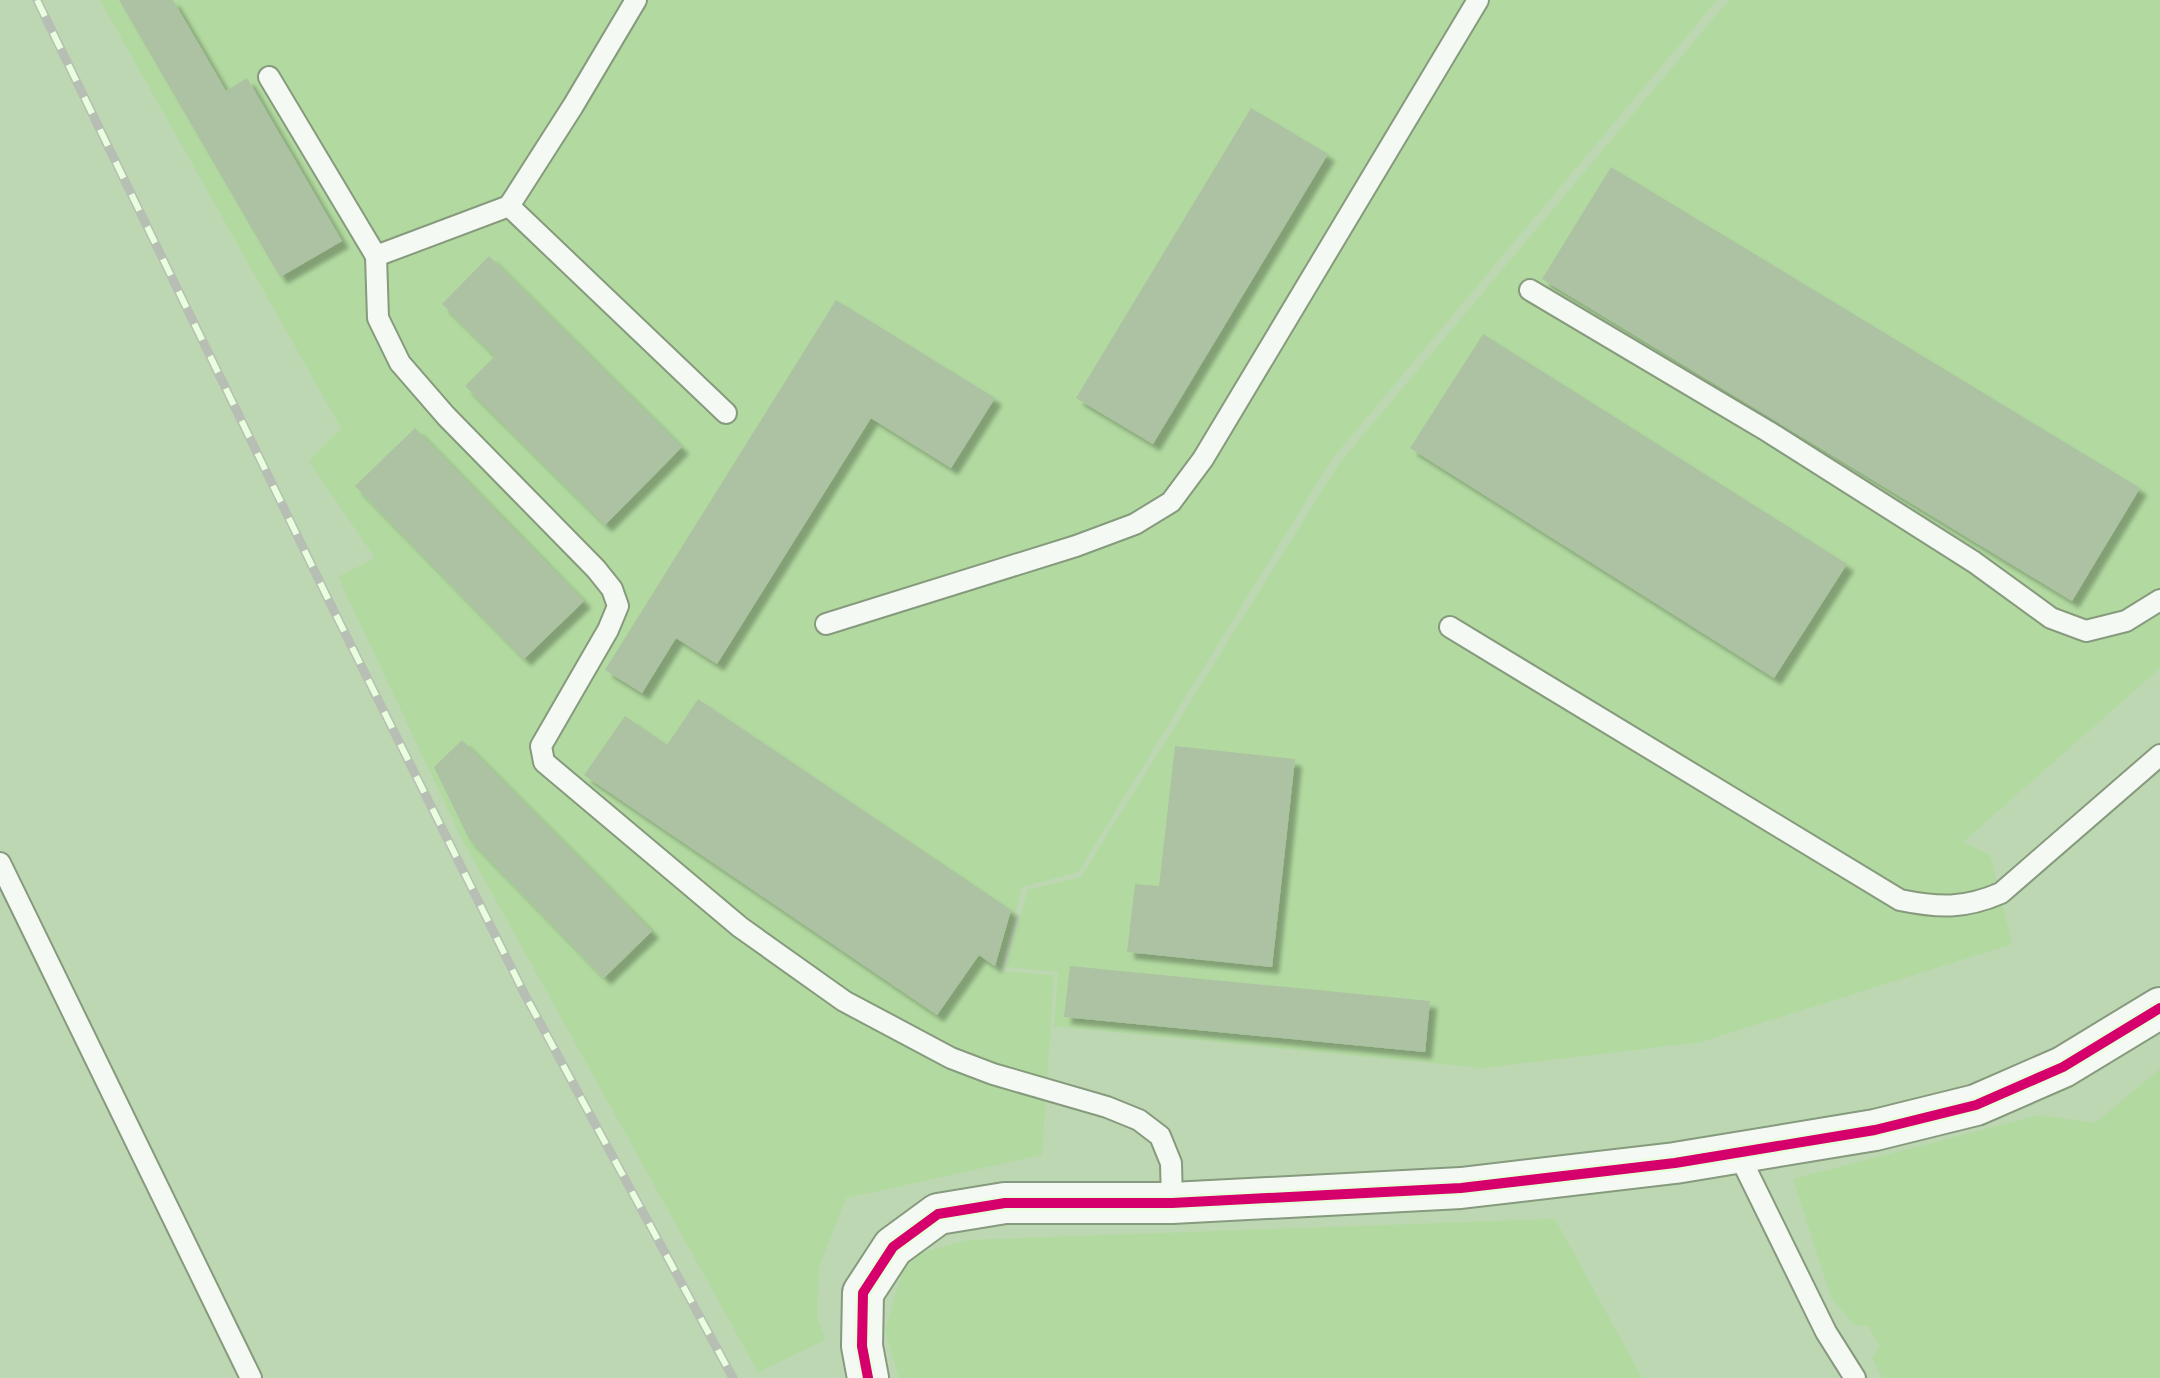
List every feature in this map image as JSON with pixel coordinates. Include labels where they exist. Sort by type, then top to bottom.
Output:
[{"type":"street","points":[[868,1378],[862,1346],[863,1293],[893,1247],[938,1214],[1005,1203],[1172,1203],[1461,1188],[1553,1179],[1875,1130],[1976,1105],[2063,1067],[2160,1008]]},
{"type":"lane","points":[[376,256],[509,206],[636,0]]},
{"type":"lane","points":[[826,624],[1076,546],[1135,524],[1171,502],[1212,445],[1478,0]]},
{"type":"lane","points":[[269,77],[376,256],[378,318],[400,363],[446,416],[612,589],[618,606],[608,630],[541,746],[544,762],[740,927],[844,1001],[951,1058],[1139,1120],[1160,1136],[1171,1163],[1172,1203]]},
{"type":"lane","points":[[509,206],[726,413]]},
{"type":"lane","points":[[1530,290],[1794,448],[1974,562],[2051,618],[2086,631],[2126,621],[2160,600]]},
{"type":"lane","points":[[1450,627],[1900,900],[1932,907],[1975,904],[2001,893],[2160,755]]},
{"type":"lane","points":[[0,863],[251,1378]]},
{"type":"lane","points":[[1738,1153],[1826,1332],[1855,1378]]},
{"type":"shaded area","points":[[100,0],[1717,0],[1331,460],[1078,872],[1022,887],[1000,971],[1054,975],[1042,1155],[846,1198],[819,1267],[817,1316],[825,1340],[758,1372],[463,841],[338,577],[375,558],[309,461],[341,428]]},
{"type":"shaded area","points":[[1729,0],[2160,0],[2160,668],[1963,842],[1990,855],[2012,944],[1701,1042],[1483,1068],[1054,1026],[1058,972],[1006,967],[1028,890],[1081,877],[1339,464]]},
{"type":"shaded area","points":[[2160,1069],[2160,1378],[1882,1378],[1872,1358],[1880,1346],[1868,1326],[1854,1325],[1831,1297],[1793,1179],[2040,1115],[2095,1123]]},
{"type":"shaded area","points":[[1555,1219],[1642,1378],[899,1378],[885,1330],[903,1270],[920,1253],[968,1240]]},
{"type":"building","points":[[119,0],[173,0],[226,91],[247,78],[342,241],[280,277]]},
{"type":"building","points":[[1251,108],[1328,154],[1153,444],[1076,398]]},
{"type":"building","points":[[1611,167],[2140,488],[2072,601],[1542,279]]},
{"type":"building","points":[[489,256],[682,447],[605,525],[465,386],[495,356],[442,304]]},
{"type":"building","points":[[836,300],[995,398],[951,468],[871,418],[717,664],[676,638],[642,693],[605,670]]},
{"type":"building","points":[[1483,334],[1847,564],[1774,678],[1410,448]]},
{"type":"building","points":[[415,428],[584,601],[524,659],[355,486]]},
{"type":"building","points":[[698,699],[1011,910],[995,966],[979,955],[937,1015],[584,775],[625,716],[667,745]]},
{"type":"building","points":[[462,740],[652,931],[604,978],[469,839],[434,767]]},
{"type":"building","points":[[1175,746],[1295,759],[1272,967],[1127,952],[1135,884],[1159,886]]},
{"type":"building","points":[[1070,966],[1430,1001],[1425,1052],[1064,1017]]},
{"type":"railway","points":[[37,0],[331,605],[525,995],[733,1378]]},
{"type":"cycle path","points":[[868,1378],[862,1346],[863,1293],[893,1247],[938,1214],[1005,1203],[1172,1203],[1461,1188],[1675,1163],[1875,1130],[1976,1105],[2063,1067],[2160,1008]]}]
